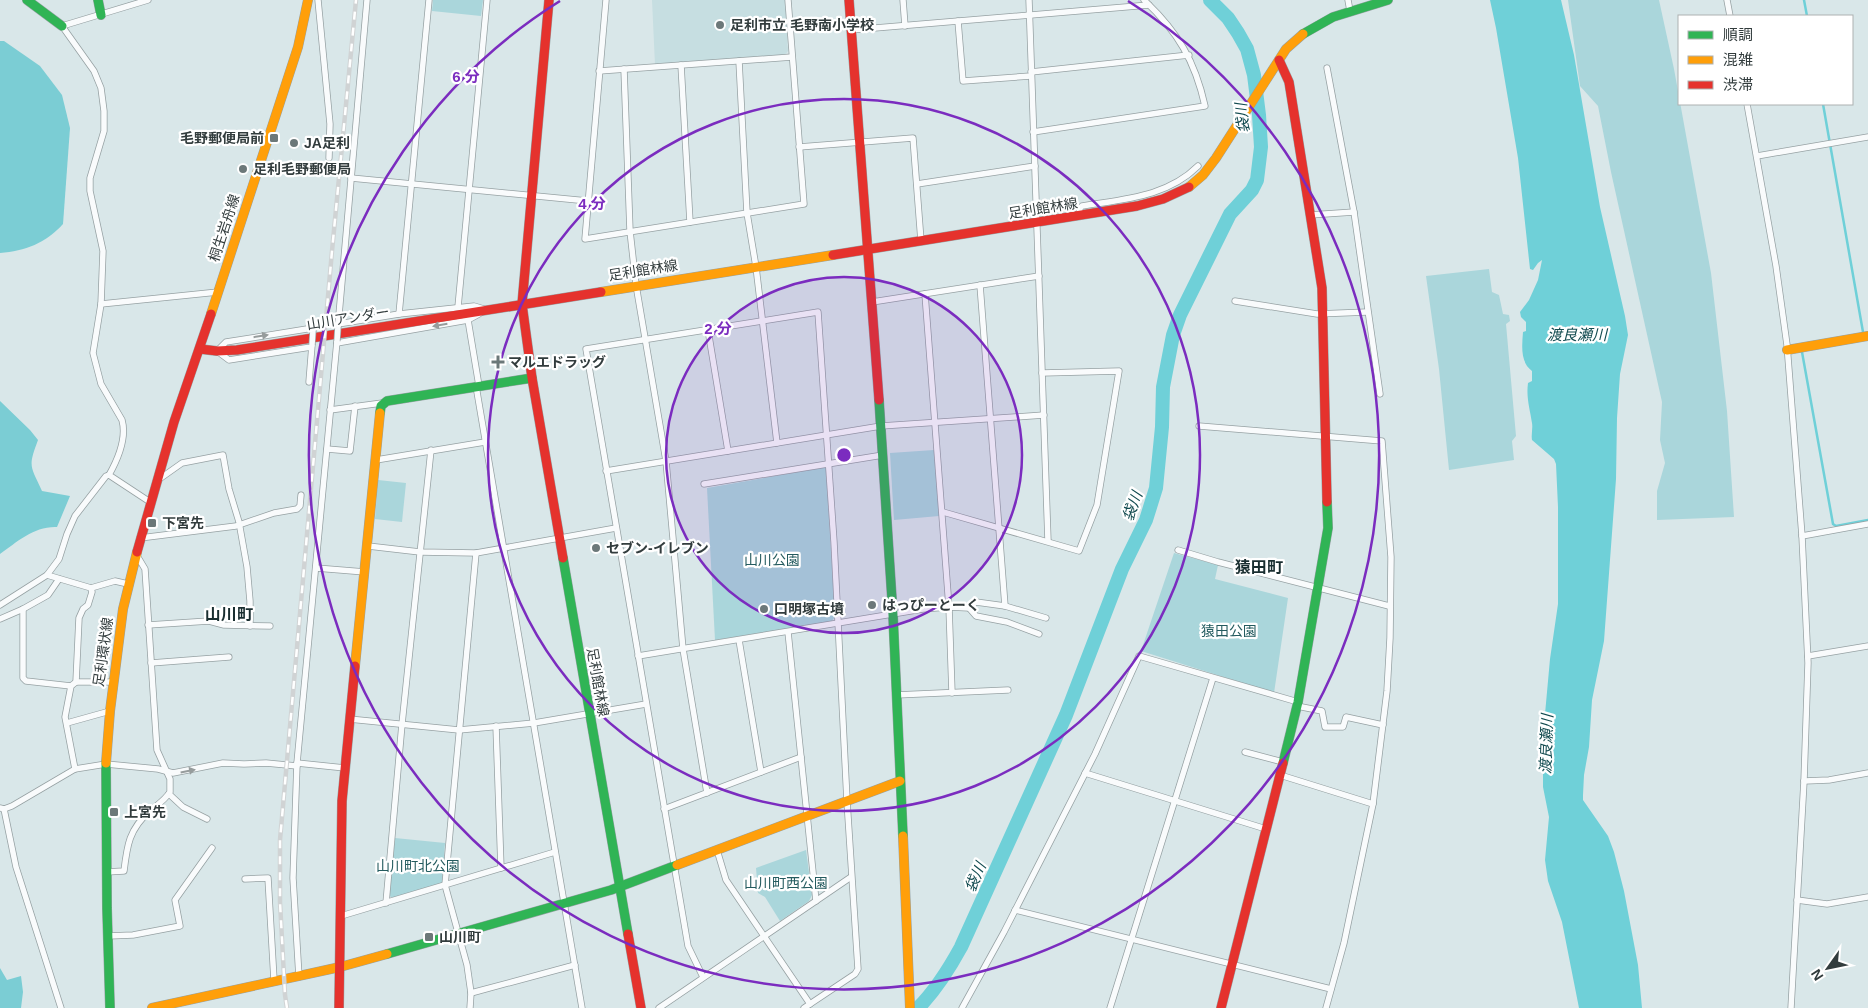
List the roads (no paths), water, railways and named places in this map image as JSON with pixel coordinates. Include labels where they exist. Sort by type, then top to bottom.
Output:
[{"type":"street","points":[[0,605],[48,575],[59,559],[66,534],[75,516],[106,476],[110,475],[119,456],[124,426],[100,384],[92,353],[101,304],[103,251],[90,191],[90,178],[104,130],[101,88],[94,71],[62,26],[27,0]]},
{"type":"street","points":[[98,0],[101,15]]},
{"type":"street","points":[[62,26],[148,0]]},
{"type":"street","name":"桐生岩舟線","points":[[200,349],[298,47],[308,0]]},
{"type":"street","points":[[318,0],[330,124],[329,158]]},
{"type":"street","points":[[298,976],[293,878],[297,765],[367,0]]},
{"type":"street","points":[[399,314],[428,0]]},
{"type":"street","points":[[487,0],[468,189],[463,314],[478,386],[485,442],[582,1008]]},
{"type":"street","points":[[337,342],[463,314],[522,304],[549,0]]},
{"type":"street","points":[[606,0],[585,239],[804,204],[788,0]]},
{"type":"street","points":[[849,0],[893,614],[910,1008]]},
{"type":"street","points":[[903,0],[905,26]]},
{"type":"street","points":[[1029,0],[1048,541]]},
{"type":"street","points":[[1348,0],[1354,10]]},
{"type":"street","name":"足利館林線","points":[[641,1008],[559,538],[532,378],[522,304],[1079,216],[1158,200],[1179,192],[1195,182],[1216,158],[1278,61],[1292,43],[1308,29],[1354,10],[1388,0]]},
{"type":"street","points":[[1727,0],[1730,15]]},
{"type":"street","points":[[851,30],[1029,15],[1147,2],[1176,36],[1189,55],[1205,106],[1033,132]]},
{"type":"street","points":[[958,21],[963,81],[1189,55]]},
{"type":"street","points":[[599,71],[792,56]]},
{"type":"street","points":[[739,61],[746,213],[756,267],[777,443]]},
{"type":"street","points":[[1221,1008],[1297,704],[1328,528],[1321,276],[1289,82],[1278,61]]},
{"type":"street","points":[[681,65],[690,222]]},
{"type":"street","points":[[1327,68],[1354,212],[1380,394]]},
{"type":"street","points":[[624,69],[630,231],[636,285],[666,461],[683,649],[707,792]]},
{"type":"street","points":[[1747,105],[1776,266],[1787,350],[1802,536],[1808,656],[1804,781],[1791,1008]]},
{"type":"street","points":[[1757,156],[1868,137]]},
{"type":"street","points":[[799,147],[913,138],[921,241]]},
{"type":"street","points":[[917,184],[1035,166]]},
{"type":"street","points":[[1079,216],[1082,206],[1135,197],[1169,187],[1198,166]]},
{"type":"street","points":[[351,178],[588,201]]},
{"type":"street","points":[[1310,216],[1354,212]]},
{"type":"street","points":[[872,302],[1039,276]]},
{"type":"street","points":[[980,285],[1005,606]]},
{"type":"street","points":[[101,304],[218,292]]},
{"type":"street","points":[[925,294],[949,607],[952,693]]},
{"type":"street","points":[[1234,301],[1323,314],[1367,312]]},
{"type":"street","points":[[703,978],[688,946],[673,867],[586,349],[818,312],[829,464],[851,877],[858,969],[855,974],[804,1008]]},
{"type":"street","points":[[338,325],[399,314],[463,314]]},
{"type":"street","name":"山川アンダー","points":[[218,351],[237,350],[463,314]]},
{"type":"street","points":[[218,351],[226,342],[313,328],[309,382]]},
{"type":"street","points":[[708,330],[728,451]]},
{"type":"street","points":[[1787,350],[1868,336]]},
{"type":"street","points":[[200,349],[218,351],[229,360],[312,346]]},
{"type":"street","name":"足利環状線","points":[[110,1008],[106,872],[106,764],[113,682],[128,584],[136,553],[174,422],[200,349]]},
{"type":"street","points":[[942,512],[1079,551],[1097,505],[1119,371],[1042,373]]},
{"type":"street","points":[[330,410],[532,378]]},
{"type":"street","points":[[339,1008],[342,801],[382,403]]},
{"type":"street","points":[[327,449],[350,451],[355,406]]},
{"type":"street","points":[[606,471],[881,426],[1044,415]]},
{"type":"street","points":[[1199,426],[1382,441],[1391,557],[1390,638],[1383,725],[1373,804],[1348,924],[1326,1008]]},
{"type":"street","points":[[376,460],[485,442]]},
{"type":"street","points":[[386,903],[402,724],[431,450]]},
{"type":"street","points":[[156,481],[182,463],[224,455],[229,489],[239,524],[248,577],[250,626]]},
{"type":"street","points":[[704,484],[883,455]]},
{"type":"street","points":[[110,475],[150,502]]},
{"type":"street","points":[[140,538],[239,524],[274,513],[297,509],[300,506],[301,496]]},
{"type":"street","points":[[1802,536],[1868,524]]},
{"type":"street","points":[[368,546],[420,552],[476,553],[616,528]]},
{"type":"street","points":[[1178,550],[1389,606]]},
{"type":"street","points":[[106,872],[124,871],[127,844],[131,834],[148,812],[170,792],[170,779],[157,750],[144,569],[136,553]]},
{"type":"street","points":[[470,1008],[471,993],[467,965],[445,885],[476,553]]},
{"type":"street","points":[[316,568],[365,572]]},
{"type":"street","points":[[48,575],[91,588],[115,581],[128,584]]},
{"type":"street","points":[[0,619],[48,595],[59,578]]},
{"type":"street","points":[[76,769],[65,717],[73,684],[80,618],[83,608],[88,605],[92,592],[91,588]]},
{"type":"street","points":[[638,656],[893,614],[949,607],[970,608],[976,602],[1005,606],[1046,618]]},
{"type":"street","points":[[970,608],[976,616],[1007,622],[1039,634]]},
{"type":"street","points":[[23,609],[22,678],[26,681],[73,684],[113,682]]},
{"type":"street","points":[[148,625],[209,621],[224,625],[270,626]]},
{"type":"street","points":[[788,632],[816,901]]},
{"type":"street","points":[[739,640],[761,772]]},
{"type":"street","points":[[1808,656],[1868,646]]},
{"type":"street","points":[[962,1008],[1015,910],[1085,773],[1139,656],[1322,712],[1325,727],[1343,726],[1346,717],[1383,725]]},
{"type":"street","points":[[151,663],[229,657]]},
{"type":"street","points":[[1110,1008],[1214,678]]},
{"type":"street","points":[[896,695],[1008,690]]},
{"type":"street","points":[[349,719],[459,730],[534,723],[646,704]]},
{"type":"street","points":[[67,723],[110,711]]},
{"type":"street","points":[[496,726],[501,868]]},
{"type":"street","points":[[1245,752],[1283,762]]},
{"type":"street","points":[[664,809],[801,758]]},
{"type":"street","points":[[61,1008],[16,867],[2,808],[76,769],[106,764],[158,769],[173,773],[223,763],[266,763],[345,768]]},
{"type":"street","points":[[1085,773],[1266,829]]},
{"type":"street","points":[[1804,781],[1829,780],[1868,774]]},
{"type":"street","points":[[1280,776],[1373,804]]},
{"type":"street","points":[[152,1008],[340,967],[564,903],[673,867],[900,781]]},
{"type":"street","points":[[169,794],[183,807],[207,819]]},
{"type":"street","points":[[108,936],[133,935],[180,926],[175,900],[212,848]]},
{"type":"street","points":[[717,850],[726,880],[810,1004]]},
{"type":"street","points":[[341,916],[555,852]]},
{"type":"street","points":[[659,1008],[851,877]]},
{"type":"street","points":[[245,879],[268,878],[274,980]]},
{"type":"street","points":[[1797,900],[1827,904],[1868,897]]},
{"type":"street","points":[[1015,910],[1331,989]]},
{"type":"street","points":[[471,993],[575,965]]},
{"type":"water","name":"渡良瀬川","points":[[1490,0],[1561,0],[1574,55],[1600,207],[1628,335],[1620,374],[1616,479],[1604,641],[1592,700],[1583,800],[1608,836],[1614,852],[1624,891],[1638,965],[1642,1008],[1579,1008],[1562,922],[1548,881],[1545,860],[1549,817],[1543,787],[1543,736],[1550,659],[1558,604],[1556,464],[1554,459],[1532,440],[1528,383],[1532,381],[1532,371],[1525,363],[1522,348],[1526,322],[1521,317],[1520,312],[1529,300],[1538,280],[1542,260],[1533,270],[1530,269],[1518,158]]},
{"type":"waterway","name":"袋川","points":[[918,1008],[942,979],[961,947],[1066,715],[1122,569],[1146,520],[1156,488],[1162,427],[1163,387],[1173,335],[1180,315],[1230,214],[1252,190],[1257,180],[1261,147],[1254,75],[1247,49],[1238,33],[1228,18],[1210,0]]},
{"type":"waterway","points":[[1804,0],[1807,15]]},
{"type":"waterway","points":[[1823,105],[1863,332]]},
{"type":"waterway","points":[[1802,352],[1833,524],[1836,526],[1868,520]]},
{"type":"railway","points":[[287,1008],[280,902],[280,840],[356,0]]},
{"type":"place","name":"足利市立 毛野南小学校","points":[[720,25]]},
{"type":"place","name":"毛野郵便局前","points":[[274,138]]},
{"type":"place","name":"JA足利","points":[[294,143]]},
{"type":"place","name":"足利毛野郵便局","points":[[243,169]]},
{"type":"place","name":"マルエドラッグ","points":[[498,362]]},
{"type":"place","name":"下宮先","points":[[152,523]]},
{"type":"place","name":"セブン-イレブン","points":[[596,548]]},
{"type":"place","name":"はっぴーとーく","points":[[872,605]]},
{"type":"place","name":"口明塚古墳","points":[[764,609]]},
{"type":"place","name":"上宮先","points":[[114,812]]},
{"type":"place","name":"山川町","points":[[429,937]]},
{"type":"district","name":"猿田町","points":[[1259,567]]},
{"type":"district","name":"山川町","points":[[229,614]]},
{"type":"park label","name":"山川公園","points":[[772,560]]},
{"type":"park label","name":"猿田公園","points":[[1229,631]]},
{"type":"park label","name":"山川町北公園","points":[[418,866]]},
{"type":"park label","name":"山川町西公園","points":[[786,883]]}]
